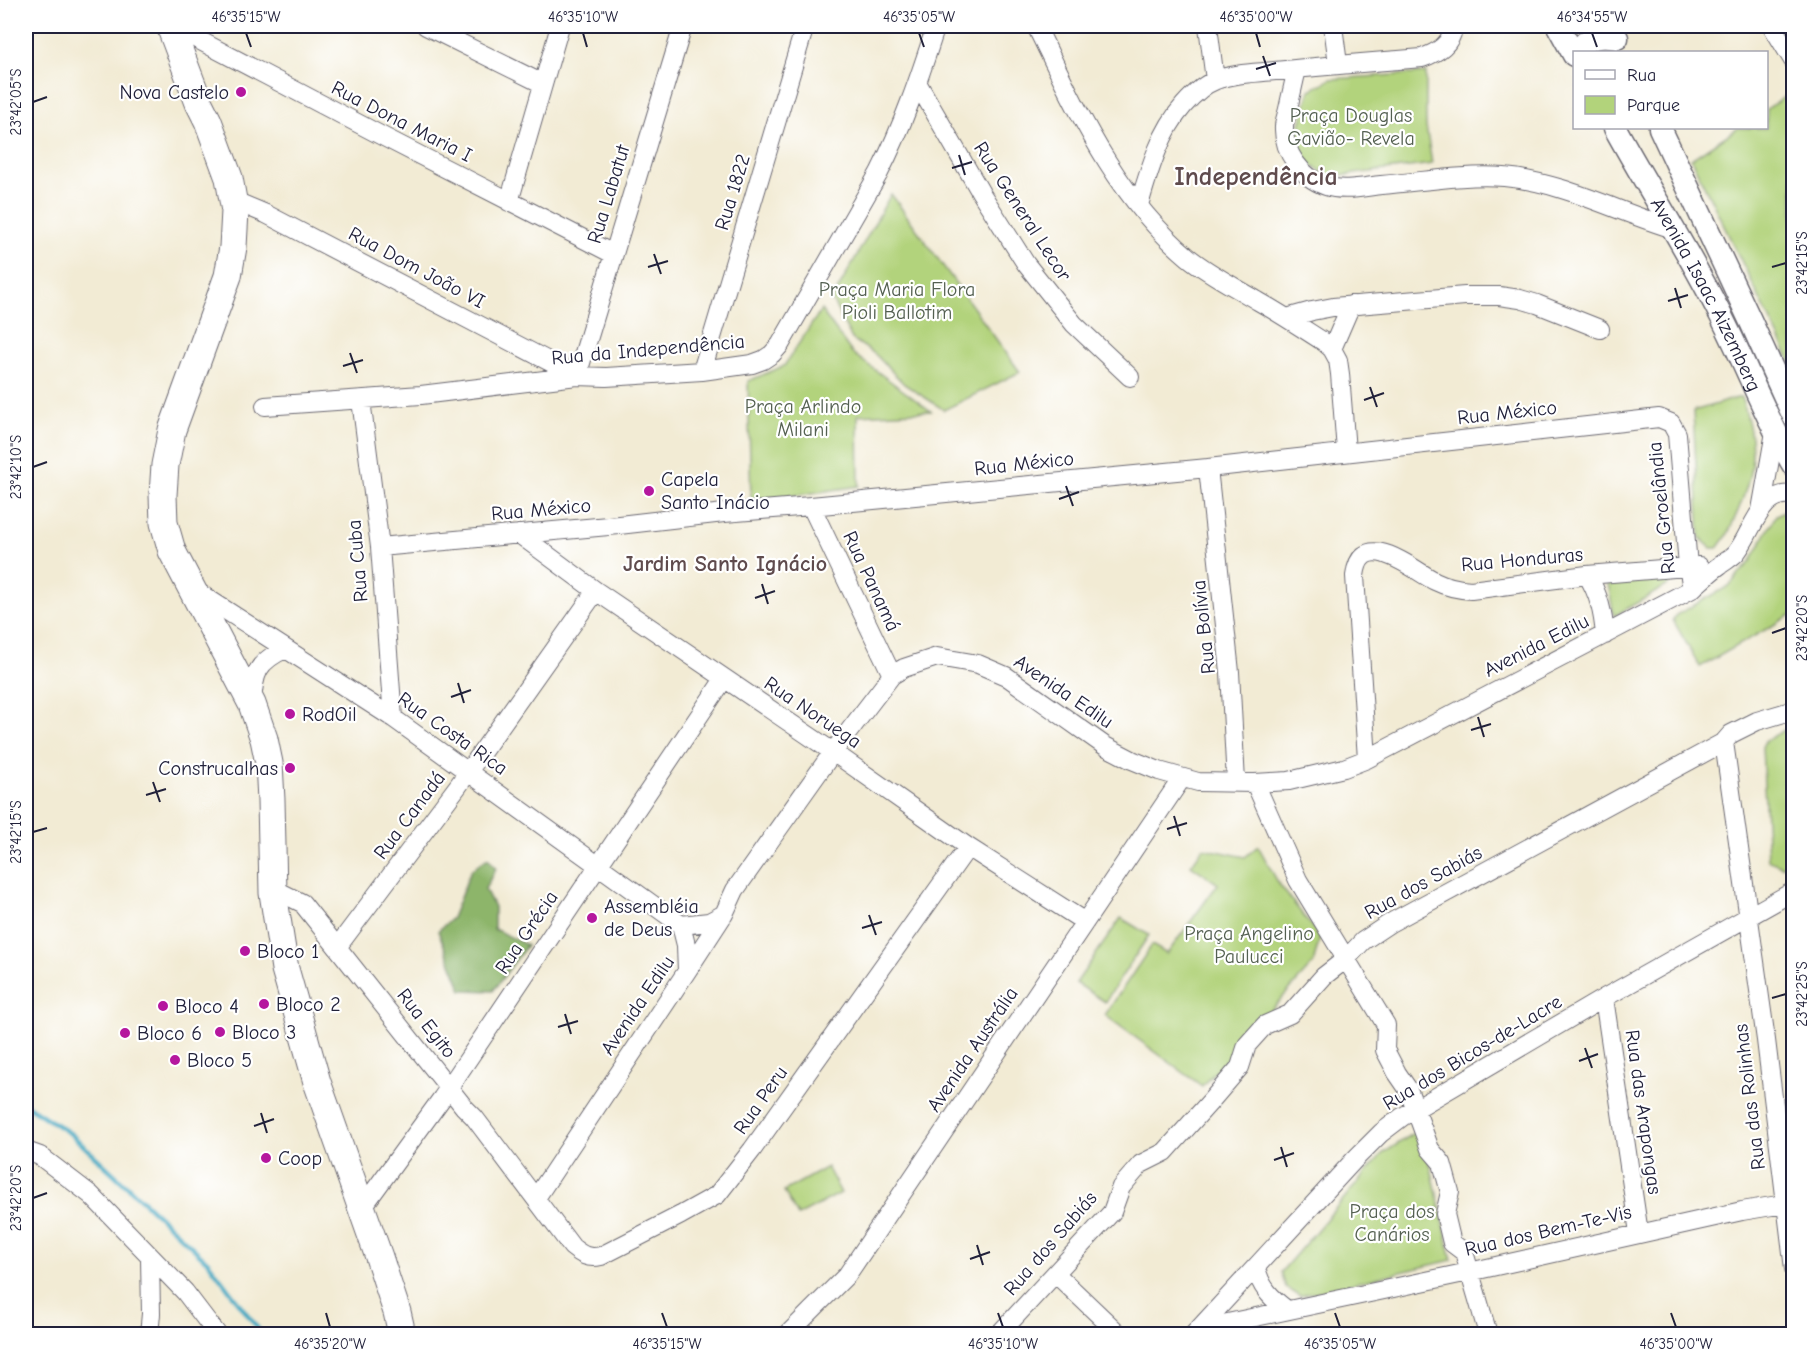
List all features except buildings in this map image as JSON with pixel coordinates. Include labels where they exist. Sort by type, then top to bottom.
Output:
[{"type":"main road","points":[[171,26],[229,178],[234,201],[233,247],[228,276],[172,430],[165,465],[164,523],[172,552],[252,704],[269,763],[272,888],[285,969],[317,1082],[362,1208],[402,1335]]},
{"type":"street","name":"Rua Dona Maria I","points":[[171,26],[613,254]]},
{"type":"street","points":[[426,26],[543,84]]},
{"type":"street","points":[[509,202],[560,26]]},
{"type":"street","name":"Rua Labatut","points":[[577,376],[683,26]]},
{"type":"street","name":"Rua 1822","points":[[702,370],[805,26]]},
{"type":"street","name":"Rua da Independência","points":[[265,406],[361,400],[577,376],[606,377],[702,370],[752,364],[763,360],[780,345],[893,147],[918,84],[936,26]]},
{"type":"street","points":[[1036,26],[1091,137],[1105,160],[1164,234],[1189,257],[1332,349],[1338,360],[1340,374],[1346,452]]},
{"type":"street","points":[[1208,26],[1215,80]]},
{"type":"street","points":[[1333,26],[1338,64]]},
{"type":"street","points":[[1139,205],[1148,173],[1165,134],[1183,105],[1215,80],[1231,76],[1338,64],[1422,58],[1442,49],[1449,40],[1454,26]]},
{"type":"street","points":[[1558,26],[1574,51]]},
{"type":"street","points":[[1772,26],[1794,62]]},
{"type":"street","points":[[1578,51],[1586,41],[1593,38],[1602,36],[1617,39]]},
{"type":"street","points":[[1297,69],[1284,127],[1287,148],[1296,164],[1310,178],[1327,186],[1349,189],[1476,176],[1504,177],[1536,182],[1572,193],[1674,229]]},
{"type":"street","name":"Rua General Lecor","points":[[918,84],[981,193],[1026,264],[1074,324],[1130,377]]},
{"type":"street","name":"Avenida Isaac Aizemberg","points":[[1616,129],[1692,259],[1746,366],[1775,432],[1794,466]]},
{"type":"street","name":"Avenida Isaac Aizemberg","points":[[1660,129],[1752,322],[1794,417]]},
{"type":"street","name":"Rua Dom João VI","points":[[234,201],[266,214],[577,376]]},
{"type":"street","points":[[1287,318],[1312,310],[1351,305],[1465,296],[1499,296],[1537,304],[1600,329]]},
{"type":"street","points":[[1332,349],[1351,305]]},
{"type":"street","points":[[1772,371],[1794,382]]},
{"type":"street","name":"Rua Cuba","points":[[361,400],[380,547],[393,718]]},
{"type":"street","name":"Rua México","points":[[380,547],[1208,468],[1659,418],[1671,423]]},
{"type":"street","name":"Rua Groelândia","points":[[1671,423],[1677,434],[1692,589]]},
{"type":"street","name":"Avenida Edilu","points":[[536,1198],[724,914],[735,890],[833,752],[892,675],[904,668],[936,657],[978,664],[1006,676],[1105,746],[1132,760],[1198,782],[1255,783],[1289,781],[1322,775],[1367,759],[1692,589],[1734,555],[1745,541],[1761,510],[1775,432]]},
{"type":"street","name":"Rua Bolívia","points":[[1208,468],[1230,672],[1236,783]]},
{"type":"street","points":[[1761,510],[1777,496],[1794,495]]},
{"type":"street","name":"Rua Panamá","points":[[811,506],[892,675]]},
{"type":"street","name":"Rua Noruega","points":[[519,534],[596,591],[968,847],[1085,922]]},
{"type":"street","name":"Rua Honduras","points":[[1367,759],[1355,576],[1360,558],[1367,553],[1386,554],[1437,582],[1454,588],[1471,590],[1587,575],[1720,565]]},
{"type":"street","points":[[1587,575],[1600,602],[1605,635]]},
{"type":"street","name":"Rua Costa Rica","points":[[192,589],[393,718],[681,925]]},
{"type":"street","name":"Rua Canadá","points":[[338,946],[469,772],[596,591]]},
{"type":"street","points":[[252,704],[254,679],[259,667],[269,656],[285,649]]},
{"type":"street","name":"Rua Grécia","points":[[362,1208],[448,1088],[724,679]]},
{"type":"street","name":"Rua dos Sabiás","points":[[999,1335],[1112,1212],[1121,1187],[1131,1175],[1142,1164],[1165,1152],[1240,1067],[1247,1045],[1265,1025],[1290,1014],[1324,976],[1363,942],[1390,923],[1724,742],[1731,735],[1757,721],[1794,710]]},
{"type":"street","name":"Rua das Rolinhas","points":[[1724,742],[1766,1040],[1794,1269]]},
{"type":"street","name":"Avenida Austrália","points":[[788,1335],[848,1275],[1182,778]]},
{"type":"street","points":[[1255,783],[1298,880],[1386,1025],[1385,1050],[1408,1089],[1430,1149],[1442,1163],[1450,1192],[1445,1214],[1452,1243],[1464,1252],[1488,1335]]},
{"type":"street","name":"Rua Peru","points":[[536,1198],[572,1247],[592,1258],[601,1256],[717,1195],[752,1150],[968,847]]},
{"type":"street","name":"Rua Egito","points":[[272,888],[302,903],[536,1198]]},
{"type":"street","name":"Rua dos Bicos-de-Lacre","points":[[1196,1332],[1371,1143],[1392,1125],[1415,1109],[1604,998],[1794,891]]},
{"type":"street","points":[[687,971],[686,945],[681,925],[709,922],[724,914]]},
{"type":"street","name":"Rua das Arapongas","points":[[1604,998],[1639,1233]]},
{"type":"street","points":[[26,1151],[40,1156],[91,1195],[185,1292],[217,1335]]},
{"type":"street","name":"Rua dos Bem-Te-Vis","points":[[1196,1332],[1639,1233],[1785,1204]]},
{"type":"street","points":[[148,1335],[151,1314],[150,1257]]},
{"type":"street","points":[[1256,1267],[1264,1290],[1287,1310]]},
{"type":"street","points":[[1056,1274],[1119,1335]]},
{"type":"street","points":[[151,1314],[159,1299],[170,1291],[185,1292]]},
{"type":"green space","name":"Praça Douglas Gavião- Revela","points":[[1426,73],[1426,126],[1432,164],[1331,177],[1310,165],[1297,147],[1300,124],[1310,90],[1331,79]]},
{"type":"green space","points":[[1793,91],[1793,366],[1691,159],[1736,129],[1768,129],[1768,108]]},
{"type":"green space","name":"Praça Maria Flora Pioli Ballotim","points":[[891,194],[1020,372],[944,410],[904,384],[875,354],[852,339],[832,300]]},
{"type":"green space","name":"Praça Arlindo Milani","points":[[821,310],[852,353],[931,411],[858,415],[859,486],[751,502],[748,381],[784,366]]},
{"type":"green space","points":[[1741,397],[1752,445],[1750,474],[1727,536],[1717,548],[1711,548],[1700,538],[1693,411]]},
{"type":"green space","points":[[1793,509],[1793,614],[1700,667],[1673,620],[1676,615],[1729,586],[1751,561],[1776,515]]},
{"type":"green space","points":[[1668,574],[1671,578],[1670,583],[1665,587],[1614,616],[1607,579]]},
{"type":"green space","points":[[1793,725],[1793,866],[1781,866],[1768,860],[1762,747],[1765,741]]},
{"type":"green space","name":"Praça Angelino Paulucci","points":[[1258,846],[1279,884],[1320,937],[1313,964],[1202,1086],[1105,1015],[1152,945],[1167,954],[1218,884],[1191,865],[1203,848],[1245,857]]},
{"type":"green space","points":[[488,858],[496,868],[485,889],[494,907],[494,929],[527,945],[493,991],[462,990],[438,931],[452,918],[471,870]]},
{"type":"green space","points":[[1121,918],[1149,935],[1105,1002],[1076,983]]},
{"type":"green space","name":"Praça dos Canários","points":[[1422,1128],[1452,1260],[1300,1296],[1286,1288],[1281,1272],[1382,1154]]},
{"type":"green space","points":[[827,1167],[841,1193],[798,1216],[784,1191]]},
{"type":"waterway","points":[[26,1105],[71,1134],[209,1263],[262,1334]]},
{"type":"place","name":"Nova Castelo","points":[[241,92]]},
{"type":"place","name":"Capela Santo Inácio","points":[[649,491]]},
{"type":"place","name":"RodOil","points":[[290,714]]},
{"type":"place","name":"Construcalhas","points":[[290,768]]},
{"type":"place","name":"Assembléia de Deus","points":[[592,918]]},
{"type":"place","name":"Bloco 1","points":[[245,951]]},
{"type":"place","name":"Bloco 2","points":[[264,1004]]},
{"type":"place","name":"Bloco 4","points":[[163,1006]]},
{"type":"place","name":"Bloco 3","points":[[220,1032]]},
{"type":"place","name":"Bloco 6","points":[[125,1033]]},
{"type":"place","name":"Bloco 5","points":[[175,1060]]},
{"type":"place","name":"Coop","points":[[266,1158]]},
{"type":"district","name":"Independência","points":[[1256,176]]},
{"type":"district","name":"Jardim Santo Ignácio","points":[[725,563]]}]
